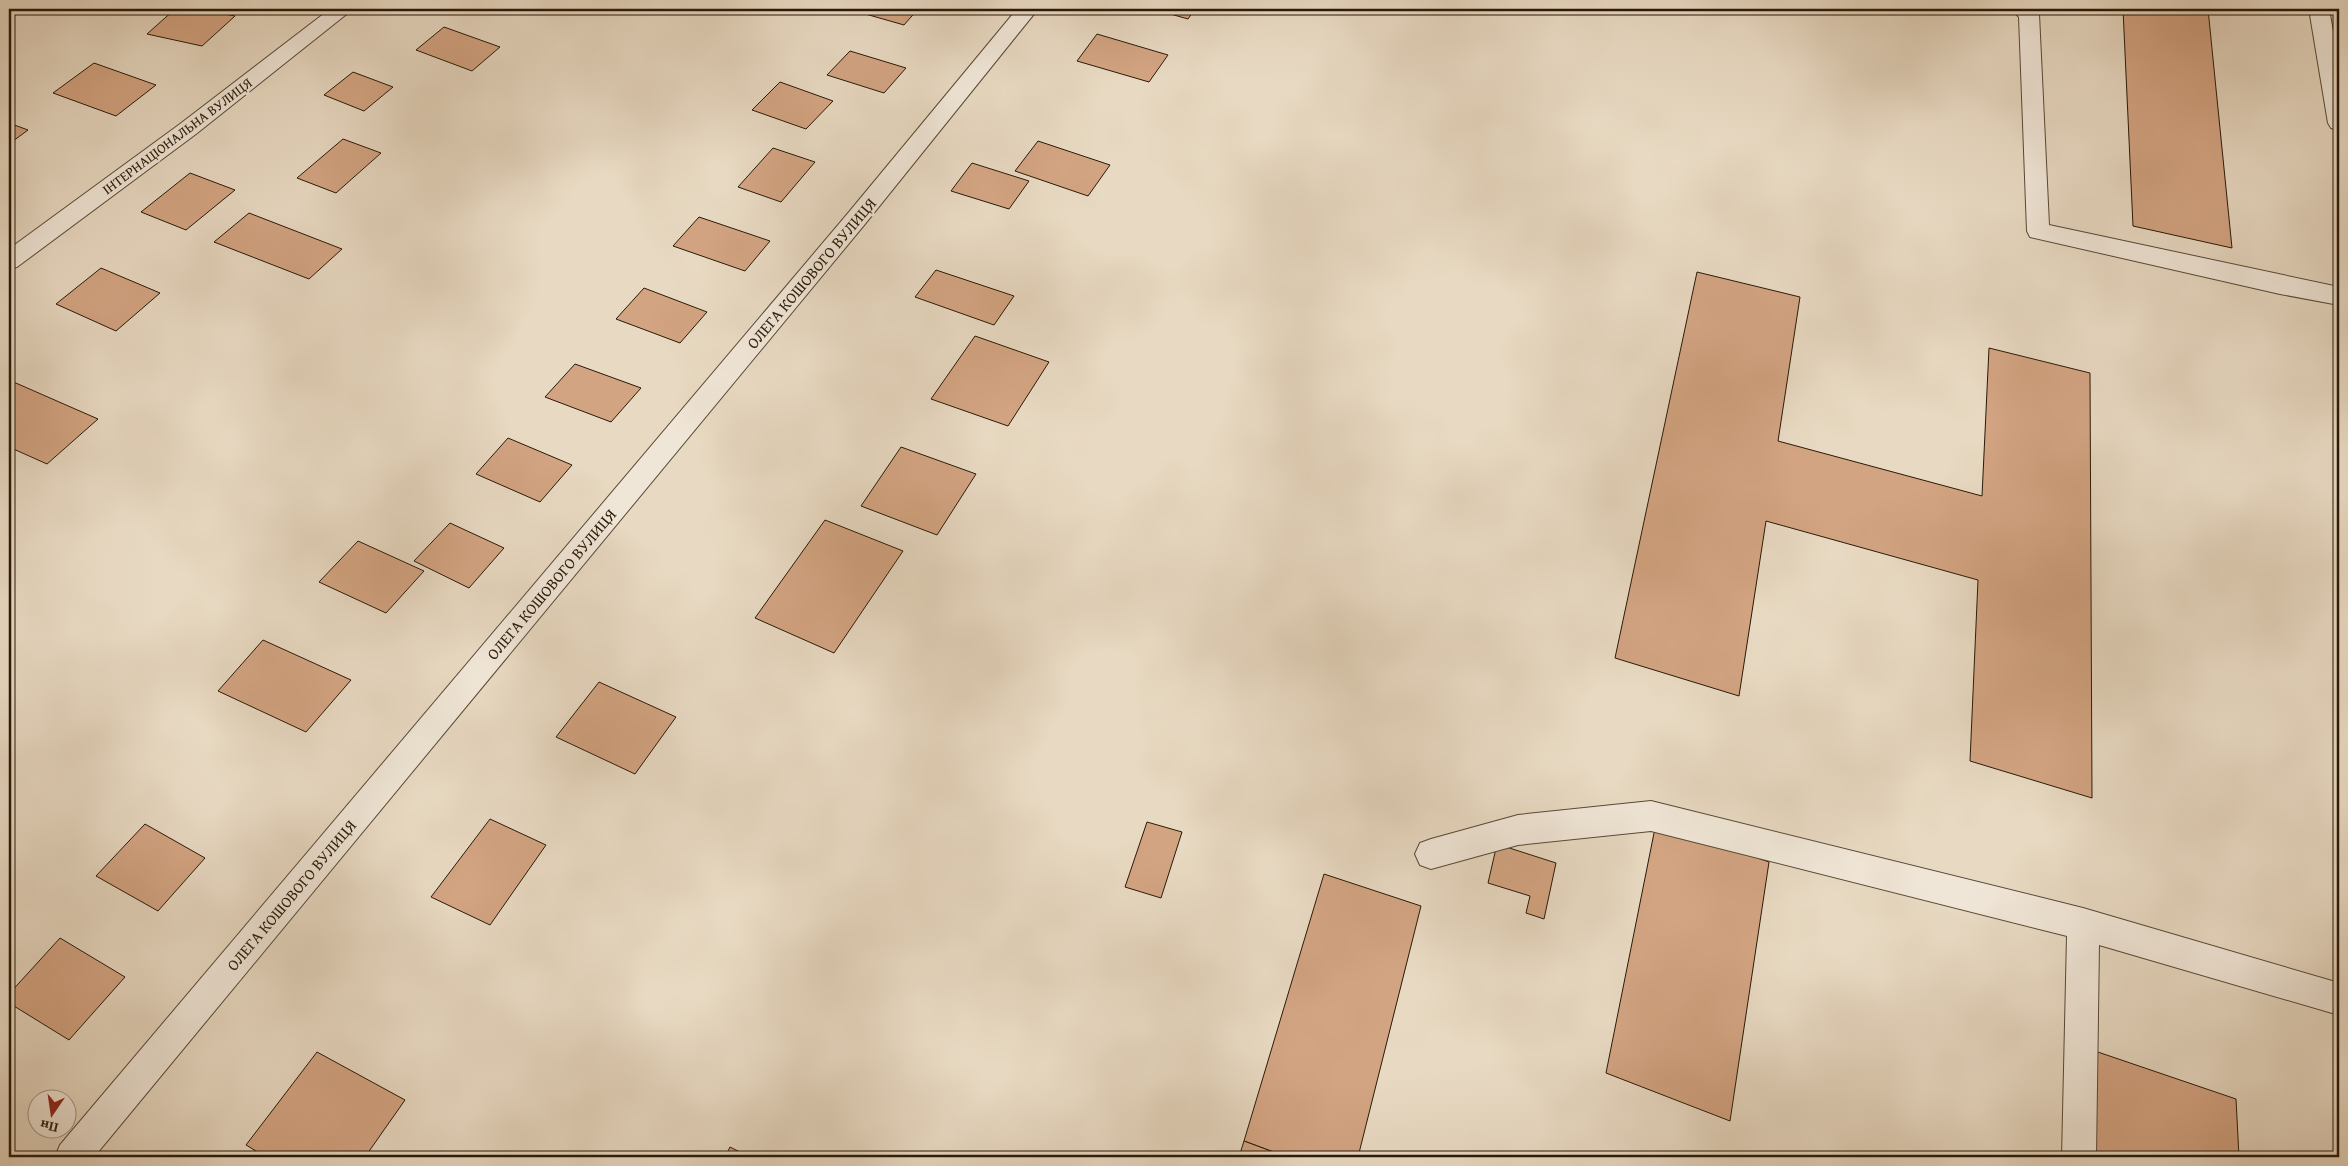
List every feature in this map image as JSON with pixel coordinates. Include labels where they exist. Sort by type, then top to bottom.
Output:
[{"type":"street","name":"ІНТЕРНАЦІОНАЛЬНА ВУЛИЦЯ","points":[[9,261],[188,129],[342,9]]},
{"type":"street","name":"ОЛЕГА КОШОВОГО ВУЛИЦЯ","points":[[72,1157],[857,218],[1028,9]]},
{"type":"street","points":[[2021,9],[2029,14],[2038,231],[2280,285],[2339,296]]},
{"type":"street","points":[[2318,9],[2339,123]]},
{"type":"street","points":[[1431,854],[1518,830],[1651,816],[2083,924],[2339,999]]},
{"type":"street","points":[[2079,1157],[2083,924]]},
{"type":"building","points":[[175,9],[200,9],[235,16],[202,46],[147,34]]},
{"type":"building","points":[[848,9],[918,9],[904,25]]},
{"type":"building","points":[[1153,9],[1195,9],[1188,19]]},
{"type":"building","points":[[2123,9],[2208,9],[2232,248],[2133,226]]},
{"type":"building","points":[[444,27],[500,47],[472,71],[416,50]]},
{"type":"building","points":[[1097,34],[1168,55],[1149,82],[1077,61]]},
{"type":"building","points":[[850,51],[906,68],[884,93],[827,75]]},
{"type":"building","points":[[94,63],[156,85],[116,116],[53,93]]},
{"type":"building","points":[[353,72],[393,87],[364,111],[324,95]]},
{"type":"building","points":[[780,82],[833,101],[806,129],[752,110]]},
{"type":"building","points":[[9,123],[28,130],[9,144]]},
{"type":"building","points":[[343,139],[381,153],[336,193],[297,178]]},
{"type":"building","points":[[1038,141],[1110,165],[1088,196],[1015,171]]},
{"type":"building","points":[[773,148],[815,162],[781,202],[738,187]]},
{"type":"building","points":[[972,163],[1029,181],[1009,209],[951,191]]},
{"type":"building","points":[[190,173],[235,190],[186,230],[141,212]]},
{"type":"building","points":[[249,213],[342,249],[309,279],[214,242]]},
{"type":"building","points":[[699,217],[770,241],[745,271],[673,246]]},
{"type":"building","points":[[101,268],[160,293],[116,331],[56,304]]},
{"type":"building","points":[[936,270],[1014,296],[994,325],[915,297]]},
{"type":"building","points":[[1697,272],[1800,297],[1778,441],[1982,496],[1989,348],[2090,373],[2092,798],[1970,761],[1978,580],[1766,521],[1739,696],[1615,658]]},
{"type":"building","points":[[644,288],[707,312],[680,343],[616,319]]},
{"type":"building","points":[[975,336],[1049,362],[1008,426],[931,399]]},
{"type":"building","points":[[575,364],[641,388],[611,422],[545,397]]},
{"type":"building","points":[[9,380],[98,419],[47,464],[9,447]]},
{"type":"building","points":[[508,438],[572,465],[540,502],[476,474]]},
{"type":"building","points":[[901,447],[976,474],[937,535],[861,506]]},
{"type":"building","points":[[825,520],[903,551],[834,653],[755,618]]},
{"type":"building","points":[[450,523],[504,548],[469,588],[414,561]]},
{"type":"building","points":[[358,541],[424,571],[386,613],[319,582]]},
{"type":"building","points":[[263,640],[351,680],[306,732],[218,691]]},
{"type":"building","points":[[599,682],[676,717],[635,774],[556,737]]},
{"type":"building","points":[[490,819],[546,845],[490,925],[431,897]]},
{"type":"building","points":[[1147,822],[1182,832],[1161,898],[1125,887]]},
{"type":"building","points":[[1656,823],[1769,862],[1730,1121],[1606,1073]]},
{"type":"building","points":[[145,824],[205,858],[158,911],[96,876]]},
{"type":"building","points":[[1497,844],[1556,863],[1544,919],[1526,913],[1530,896],[1488,883]]},
{"type":"building","points":[[1324,874],[1421,906],[1358,1157],[1287,1157],[1244,1141]]},
{"type":"building","points":[[60,938],[125,977],[69,1040],[9,1003],[9,994]]},
{"type":"building","points":[[2089,1049],[2236,1099],[2239,1157],[2090,1157]]},
{"type":"building","points":[[317,1052],[405,1100],[365,1157],[266,1157],[246,1145]]},
{"type":"building","points":[[1244,1141],[1287,1157],[1239,1157]]},
{"type":"building","points":[[730,1147],[750,1157],[725,1157]]}]
